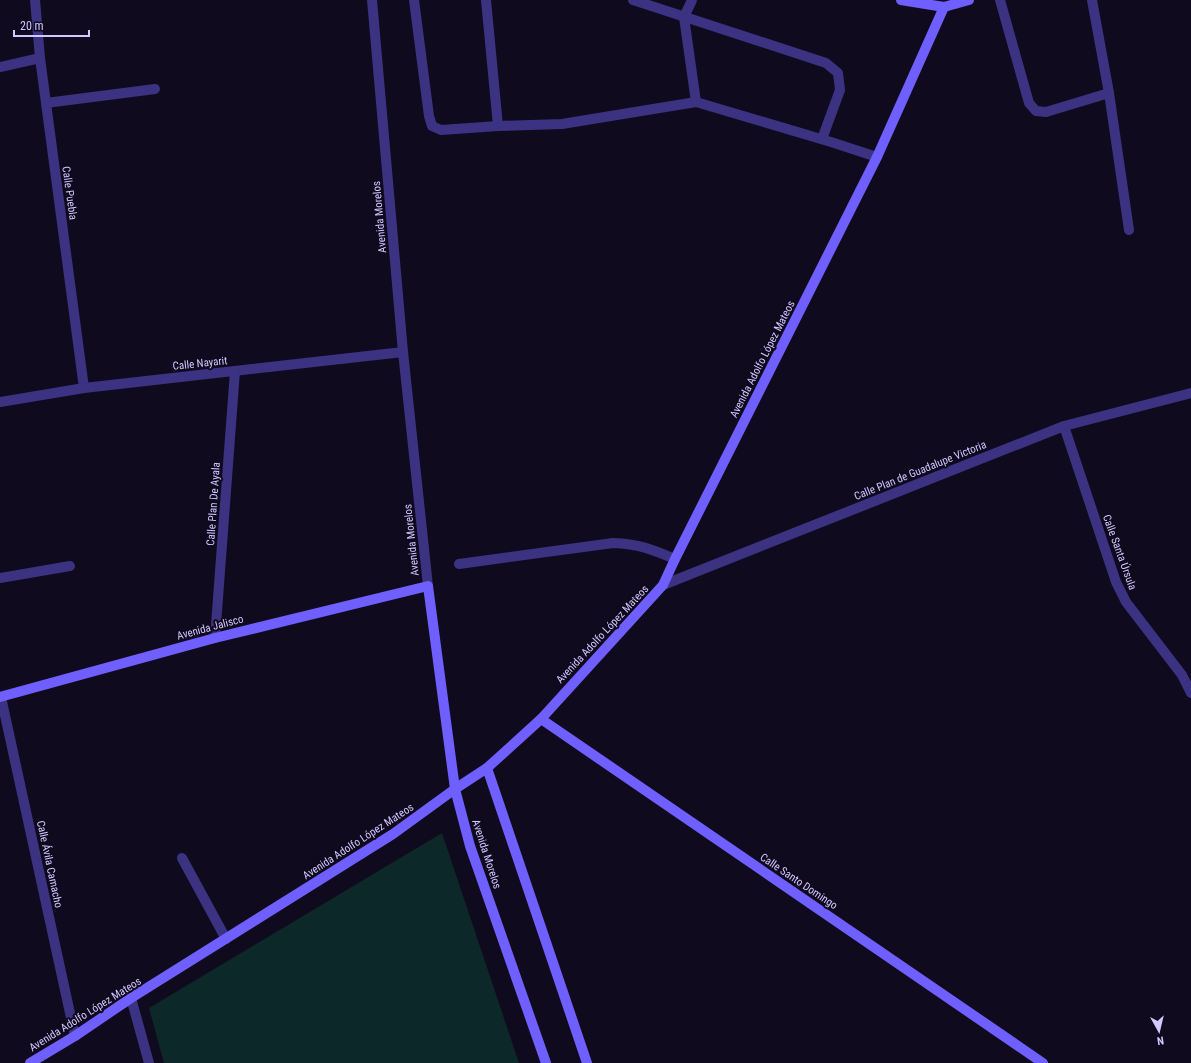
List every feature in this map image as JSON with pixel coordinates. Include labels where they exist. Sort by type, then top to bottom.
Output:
[{"type":"main road","points":[[900,0],[944,7],[969,0]]},
{"type":"main road","name":"Avenida Adolfo López Mateos","points":[[30,1063],[76,1036],[131,998],[393,834],[455,789],[487,768],[541,718],[663,585],[877,157],[944,7]]},
{"type":"main road","name":"Avenida Jalisco","points":[[1,697],[215,638],[428,586]]},
{"type":"main road","name":"Avenida Morelos","points":[[428,586],[455,789],[470,846],[546,1063]]},
{"type":"main road","name":"Calle Santo Domingo","points":[[541,718],[1043,1063]]},
{"type":"main road","points":[[487,768],[587,1063]]},
{"type":"street","name":"Calle Puebla","points":[[35,0],[40,58],[84,388]]},
{"type":"street","name":"Avenida Morelos","points":[[372,0],[403,352],[428,586]]},
{"type":"street","points":[[414,0],[429,116],[432,126],[441,130],[562,124],[696,102],[822,139],[877,157]]},
{"type":"street","points":[[486,0],[498,126]]},
{"type":"street","points":[[633,0],[826,63],[838,73],[840,90],[822,139]]},
{"type":"street","points":[[692,0],[684,17],[696,102]]},
{"type":"street","points":[[1000,0],[1029,103],[1036,111],[1046,112],[1109,93]]},
{"type":"street","points":[[1092,0],[1109,93],[1129,230]]},
{"type":"street","points":[[0,67],[40,58]]},
{"type":"street","points":[[46,103],[155,89]]},
{"type":"street","name":"Calle Nayarit","points":[[0,402],[84,388],[403,352]]},
{"type":"street","name":"Calle Plan De Ayala","points":[[215,638],[235,371]]},
{"type":"street","name":"Calle Plan de Guadalupe Victoria","points":[[663,585],[1064,426],[1191,393]]},
{"type":"street","name":"Calle Santa Úrsula","points":[[1064,426],[1116,582],[1126,602],[1182,675],[1191,693]]},
{"type":"street","points":[[459,564],[613,543],[629,543],[644,546],[675,559]]},
{"type":"street","points":[[0,578],[70,566]]},
{"type":"street","name":"Calle Ávila Camacho","points":[[1,697],[76,1036]]},
{"type":"street","points":[[182,858],[226,939]]},
{"type":"street","points":[[131,998],[149,1063]]},
{"type":"green space","points":[[442,833],[519,1063],[164,1063],[149,1008]]}]
